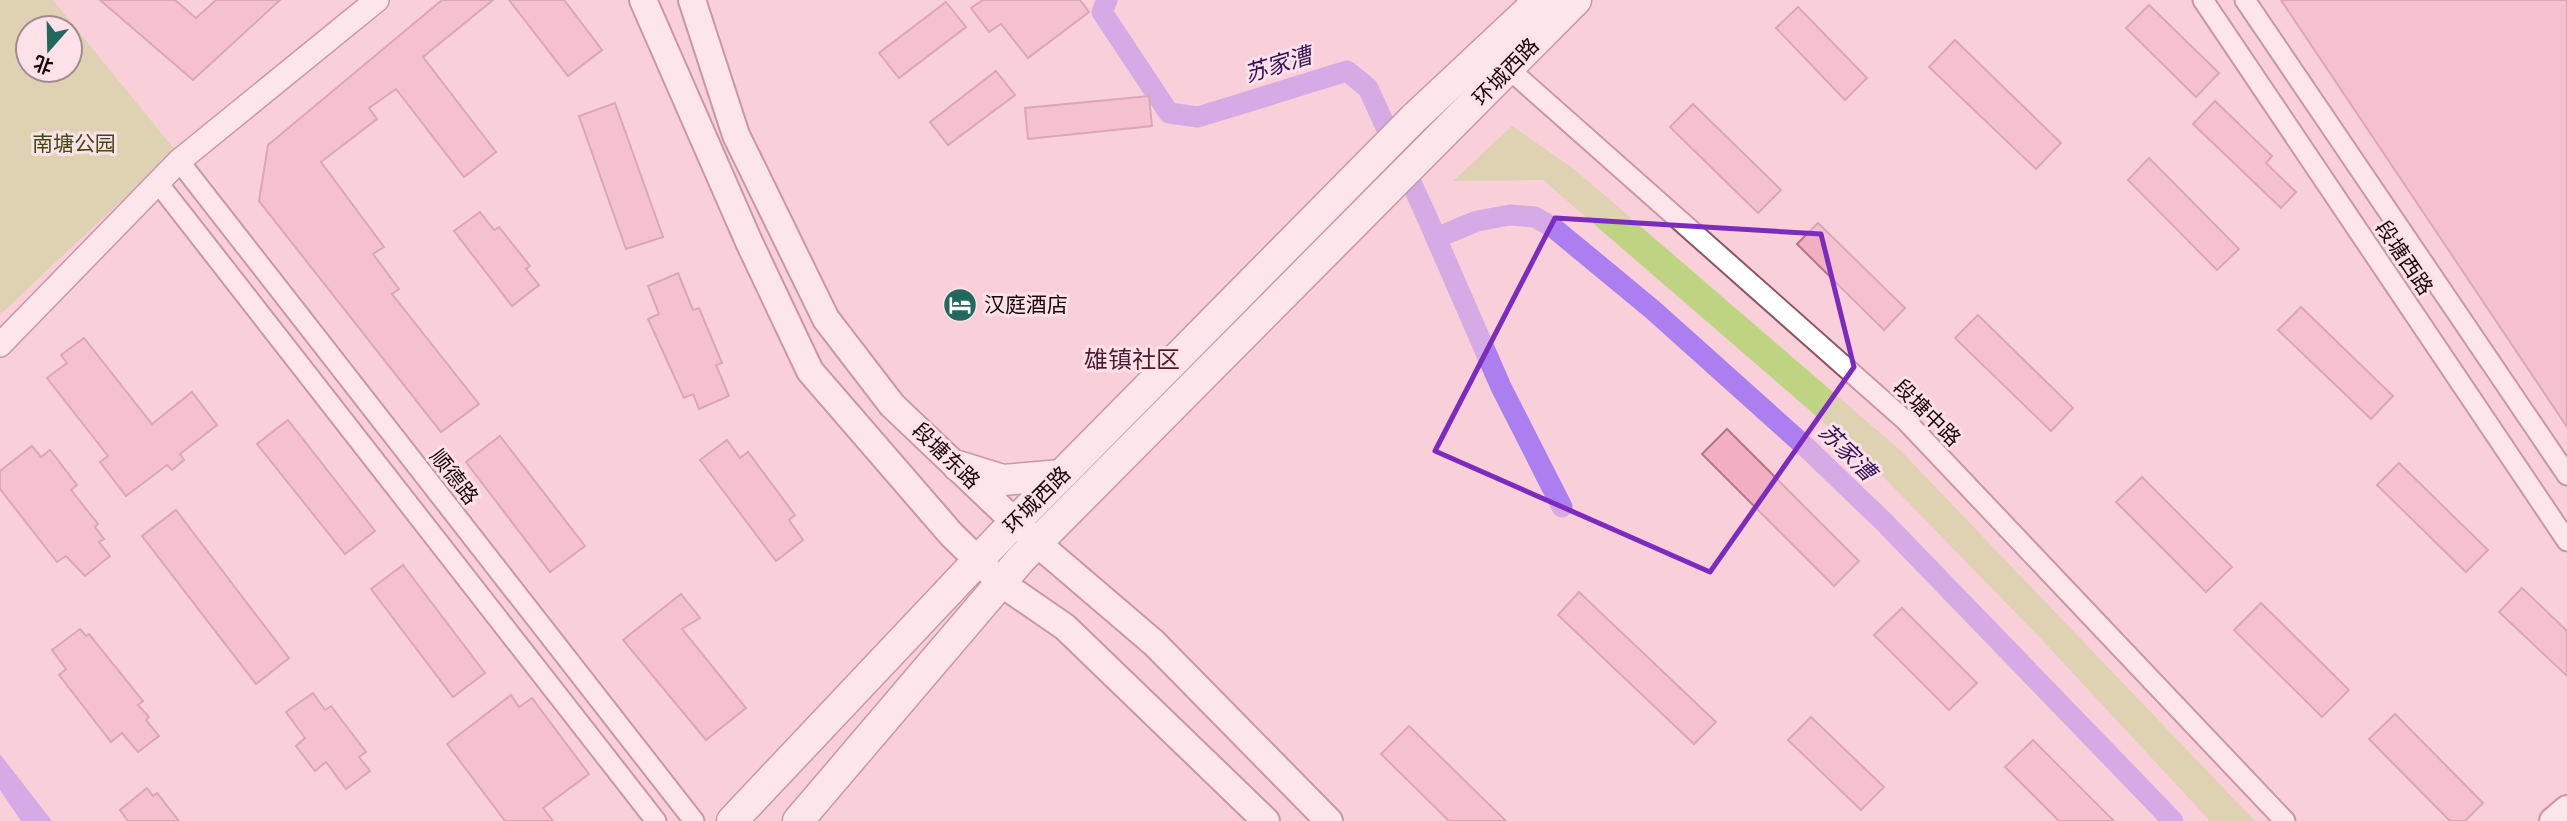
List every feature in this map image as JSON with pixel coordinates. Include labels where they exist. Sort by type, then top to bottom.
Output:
[{"type":"main road","name":"段塘东路","points":[[643,0],[749,242],[810,371],[951,534],[978,561],[1001,583],[1065,627],[1266,821]]},
{"type":"main road","name":"段塘东路","points":[[692,0],[736,135],[826,319],[892,405],[1037,544],[1154,643],[1329,821]]},
{"type":"main road","name":"环城西路","points":[[732,821],[1061,475],[1415,118],[1540,0]]},
{"type":"main road","name":"环城西路","points":[[798,821],[1037,544],[1576,0]]},
{"type":"main road","points":[[958,466],[1003,480],[1061,475]]},
{"type":"main road","points":[[2553,821],[2567,809]]},
{"type":"street","points":[[0,345],[179,161],[377,0]]},
{"type":"street","name":"段塘西路","points":[[2203,0],[2567,541]]},
{"type":"street","points":[[2245,0],[2567,475]]},
{"type":"street","name":"段塘中路","points":[[1508,69],[1906,421],[2285,821]]},
{"type":"street","name":"顺德路","points":[[179,161],[694,821]]},
{"type":"street","points":[[158,183],[656,821]]},
{"type":"highlighted area","points":[[1555,218],[1821,234],[1854,367],[1710,572],[1435,451]]},
{"type":"green space","name":"南塘公园","points":[[0,0],[53,0],[64,14],[14,14],[14,84],[84,84],[84,38],[175,150],[0,315]]},
{"type":"green space","points":[[1512,126],[1574,169],[1900,450],[2255,821],[2210,821],[2044,642],[1867,460],[1543,180],[1453,181]]},
{"type":"shaded area","points":[[0,754],[52,821],[21,821],[0,790]]},
{"type":"building","points":[[100,0],[175,0],[196,18],[216,0],[280,0],[193,80]]},
{"type":"building","points":[[442,0],[493,0],[423,57],[496,152],[464,177],[396,89],[369,108],[377,119],[321,162],[384,247],[373,254],[399,289],[392,294],[479,404],[441,432],[259,201],[268,145]]},
{"type":"building","points":[[509,0],[564,0],[602,50],[568,76]]},
{"type":"building","points":[[983,0],[1080,0],[1089,12],[1028,58],[1001,24],[989,32],[971,8]]},
{"type":"building","points":[[2281,0],[2567,0],[2567,427]]},
{"type":"building","points":[[946,2],[966,27],[899,78],[879,53]]},
{"type":"building","points":[[2149,5],[2219,73],[2196,97],[2126,28]]},
{"type":"building","points":[[1798,7],[1867,78],[1845,100],[1776,28]]},
{"type":"building","points":[[1955,40],[2061,143],[2036,169],[1929,67]]},
{"type":"building","points":[[996,71],[1015,95],[948,145],[930,122]]},
{"type":"building","points":[[1149,96],[1152,126],[1028,139],[1025,108]]},
{"type":"building","points":[[2215,101],[2272,156],[2266,163],[2296,192],[2281,208],[2193,124]]},
{"type":"building","points":[[615,103],[663,237],[626,249],[579,116]]},
{"type":"building","points":[[1693,104],[1781,190],[1758,213],[1670,127]]},
{"type":"building","points":[[2149,158],[2239,249],[2217,270],[2128,180]]},
{"type":"building","points":[[480,212],[494,230],[499,227],[530,266],[526,269],[539,285],[512,306],[454,231]]},
{"type":"building","points":[[1818,223],[1905,308],[1884,330],[1797,244]]},
{"type":"building","points":[[678,273],[693,310],[699,308],[722,363],[716,365],[729,396],[699,409],[693,394],[684,398],[648,319],[659,314],[648,286]]},
{"type":"building","points":[[2301,307],[2393,396],[2371,419],[2278,330]]},
{"type":"building","points":[[1978,315],[2073,408],[2051,431],[1955,338]]},
{"type":"building","points":[[84,338],[152,424],[192,392],[217,425],[180,454],[184,460],[172,470],[167,465],[126,496],[100,462],[108,456],[47,378],[67,363],[61,355]]},
{"type":"building","points":[[288,420],[375,531],[345,554],[257,444]]},
{"type":"building","points":[[1727,429],[1859,561],[1834,586],[1702,454]]},
{"type":"building","points":[[500,436],[585,546],[550,572],[466,462]]},
{"type":"building","points":[[727,440],[740,458],[748,452],[795,515],[789,520],[803,540],[776,561],[700,460]]},
{"type":"building","points":[[32,446],[41,457],[50,450],[77,485],[71,490],[98,524],[95,527],[104,539],[99,542],[110,556],[85,576],[66,556],[57,562],[0,489],[0,471]]},
{"type":"building","points":[[2399,463],[2488,550],[2466,572],[2377,485]]},
{"type":"building","points":[[2142,477],[2232,567],[2206,592],[2116,502]]},
{"type":"building","points":[[176,510],[289,658],[256,684],[142,536]]},
{"type":"building","points":[[403,565],[485,673],[453,697],[371,589]]},
{"type":"building","points":[[2522,588],[2567,631],[2567,676],[2499,612]]},
{"type":"building","points":[[1579,592],[1716,722],[1694,744],[1558,615]]},
{"type":"building","points":[[681,594],[700,618],[682,629],[746,708],[706,740],[623,640]]},
{"type":"building","points":[[2261,603],[2349,690],[2322,717],[2234,630]]},
{"type":"building","points":[[1902,608],[1977,683],[1949,710],[1874,635]]},
{"type":"building","points":[[80,629],[86,636],[89,634],[143,701],[138,705],[149,717],[146,720],[159,736],[138,752],[122,733],[111,742],[59,675],[66,669],[52,650]]},
{"type":"building","points":[[313,693],[325,710],[331,706],[366,752],[359,757],[370,771],[346,789],[326,762],[315,771],[296,746],[305,738],[286,712]]},
{"type":"building","points":[[511,695],[519,707],[532,698],[589,774],[543,808],[553,821],[505,821],[447,744]]},
{"type":"building","points":[[2395,714],[2483,803],[2465,821],[2450,821],[2369,739]]},
{"type":"building","points":[[1811,717],[1884,787],[1861,810],[1788,740]]},
{"type":"building","points":[[1409,726],[1506,821],[1449,821],[1381,754]]},
{"type":"building","points":[[2033,740],[2114,821],[2059,821],[2005,767]]},
{"type":"building","points":[[147,788],[153,796],[157,793],[179,821],[128,821],[120,810]]},
{"type":"waterway","name":"苏家漕","points":[[1107,0],[1102,12],[1169,113],[1198,117],[1347,71],[1368,88],[1501,387],[1562,507]]},
{"type":"waterway","name":"苏家漕","points":[[1436,238],[1477,221],[1510,215],[1535,217],[1555,229],[1653,310],[1809,450],[1884,522],[2173,821]]},
{"type":"place","name":"汉庭酒店","points":[[960,305]]},
{"type":"district","name":"雄镇社区","points":[[1132,360]]}]
